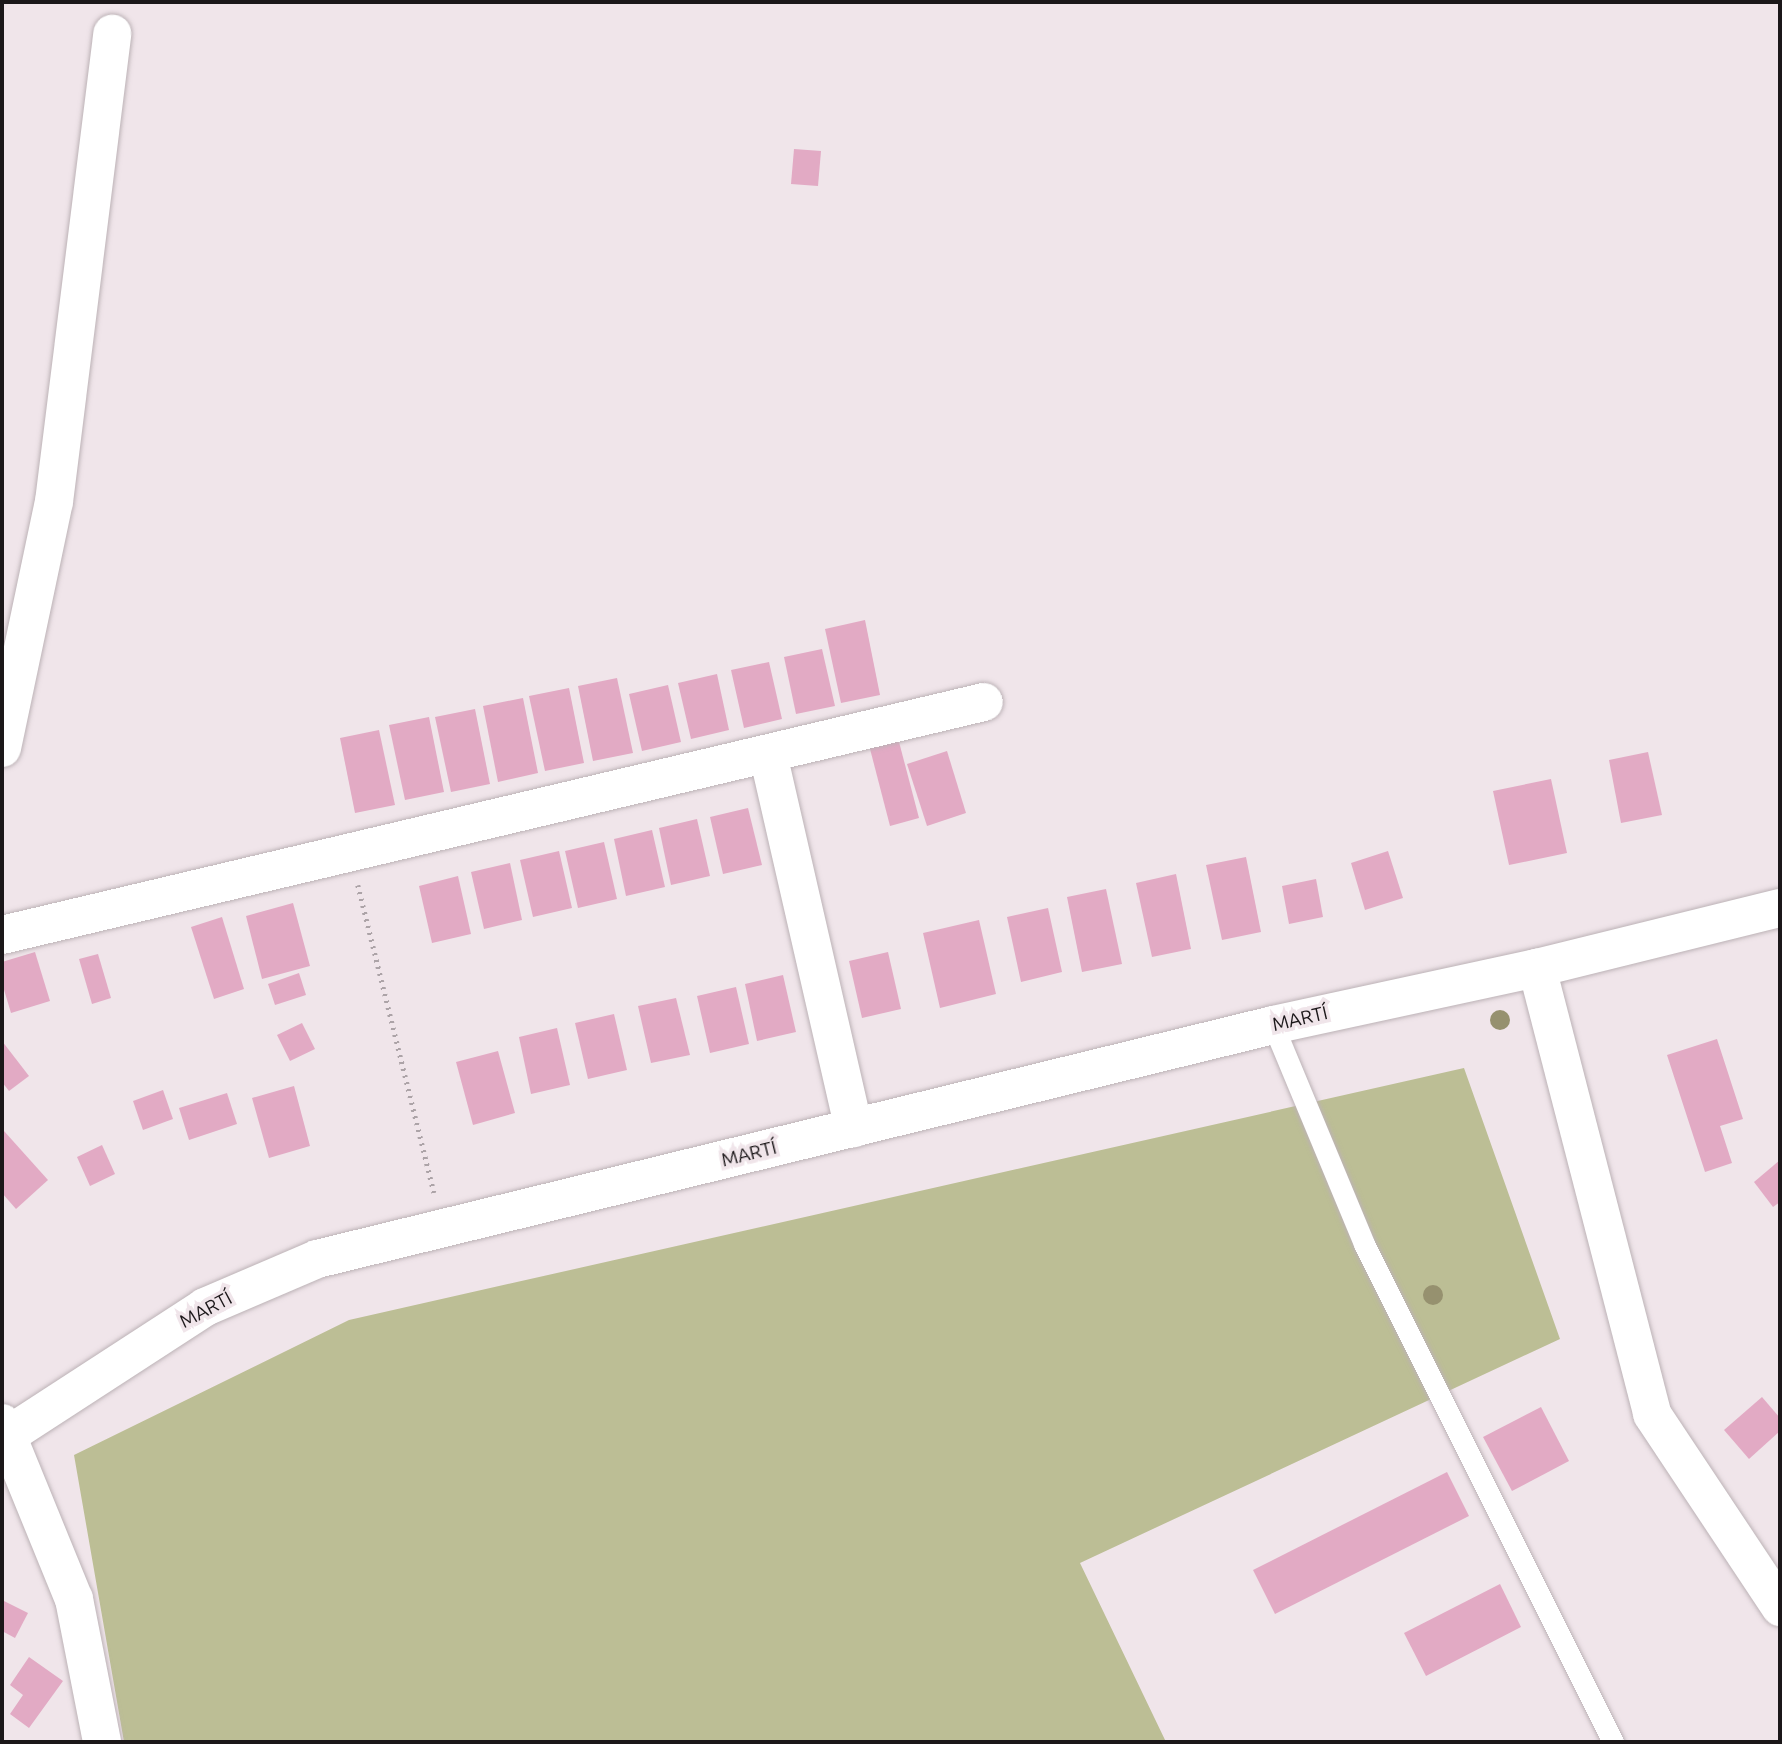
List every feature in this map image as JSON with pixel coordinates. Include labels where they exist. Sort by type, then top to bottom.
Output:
[{"type":"street","points":[[2,748],[54,502],[112,34]]},
{"type":"street","points":[[2,935],[349,850],[984,702]]},
{"type":"street","points":[[768,754],[854,1128]]},
{"type":"street","name":"MARTÍ","points":[[4,1432],[205,1307],[317,1259],[1273,1025],[1537,968],[1780,908]]},
{"type":"street","points":[[1537,968],[1652,1414],[1780,1607]]},
{"type":"street","points":[[4,1432],[74,1599],[102,1742]]},
{"type":"lane","points":[[1273,1025],[1364,1244],[1613,1742]]},
{"type":"path","points":[[349,850],[442,1228]]},
{"type":"green space","points":[[1464,1068],[1560,1339],[1080,1563],[1166,1742],[124,1742],[74,1455],[349,1320]]},
{"type":"building","points":[[794,149],[821,151],[818,186],[791,184]]},
{"type":"building","points":[[865,620],[880,695],[841,703],[825,629]]},
{"type":"building","points":[[822,649],[835,706],[796,714],[784,657]]},
{"type":"building","points":[[769,662],[782,719],[744,728],[731,670]]},
{"type":"building","points":[[717,674],[729,730],[691,739],[678,683]]},
{"type":"building","points":[[617,678],[633,753],[593,761],[578,686]]},
{"type":"building","points":[[668,685],[681,742],[642,751],[629,694]]},
{"type":"building","points":[[569,688],[584,763],[545,771],[529,696]]},
{"type":"building","points":[[523,698],[538,773],[498,782],[483,706]]},
{"type":"building","points":[[475,709],[490,784],[451,792],[435,717]]},
{"type":"building","points":[[429,717],[444,792],[405,800],[389,725]]},
{"type":"building","points":[[379,730],[395,805],[355,813],[340,738]]},
{"type":"building","points":[[898,738],[919,818],[890,826],[869,745]]},
{"type":"building","points":[[947,751],[966,813],[927,826],[907,764]]},
{"type":"building","points":[[1648,752],[1662,815],[1621,823],[1609,760]]},
{"type":"building","points":[[1551,779],[1567,853],[1509,865],[1493,791]]},
{"type":"building","points":[[748,808],[762,865],[723,874],[710,817]]},
{"type":"building","points":[[697,819],[710,876],[671,885],[659,828]]},
{"type":"building","points":[[652,830],[665,887],[626,896],[614,839]]},
{"type":"building","points":[[604,842],[617,899],[578,908],[565,851]]},
{"type":"building","points":[[559,851],[572,908],[533,917],[520,860]]},
{"type":"building","points":[[1388,851],[1403,898],[1365,910],[1351,863]]},
{"type":"building","points":[[1246,857],[1261,932],[1222,940],[1206,865]]},
{"type":"building","points":[[510,863],[522,920],[484,929],[471,872]]},
{"type":"building","points":[[1176,874],[1191,949],[1152,957],[1136,883]]},
{"type":"building","points":[[458,876],[471,934],[432,943],[419,886]]},
{"type":"building","points":[[1316,879],[1323,917],[1289,924],[1282,886]]},
{"type":"building","points":[[1106,889],[1122,964],[1082,972],[1067,897]]},
{"type":"building","points":[[293,903],[310,966],[262,979],[246,916]]},
{"type":"building","points":[[1048,908],[1062,972],[1021,982],[1007,917]]},
{"type":"building","points":[[222,917],[244,989],[214,999],[191,927]]},
{"type":"building","points":[[979,920],[996,994],[940,1008],[923,933]]},
{"type":"building","points":[[35,952],[50,1001],[11,1013],[2,983],[2,962]]},
{"type":"building","points":[[888,952],[901,1009],[862,1018],[849,961]]},
{"type":"building","points":[[98,954],[111,998],[92,1004],[79,959]]},
{"type":"building","points":[[299,973],[306,995],[275,1005],[268,984]]},
{"type":"building","points":[[783,975],[796,1032],[757,1041],[745,984]]},
{"type":"building","points":[[736,987],[749,1044],[710,1053],[697,996]]},
{"type":"building","points":[[676,998],[690,1055],[651,1063],[638,1006]]},
{"type":"building","points":[[614,1014],[627,1070],[588,1079],[575,1023]]},
{"type":"building","points":[[302,1023],[315,1049],[290,1061],[277,1035]]},
{"type":"building","points":[[557,1028],[570,1085],[531,1094],[519,1037]]},
{"type":"building","points":[[1717,1039],[1743,1119],[1720,1126],[1732,1163],[1705,1172],[1667,1055]]},
{"type":"building","points":[[2,1041],[29,1076],[9,1091],[2,1082]]},
{"type":"building","points":[[498,1051],[515,1113],[473,1125],[456,1062]]},
{"type":"building","points":[[294,1086],[310,1146],[269,1158],[252,1098]]},
{"type":"building","points":[[163,1090],[173,1119],[143,1130],[133,1101]]},
{"type":"building","points":[[227,1093],[237,1124],[189,1140],[179,1108]]},
{"type":"building","points":[[4,1131],[48,1180],[16,1209],[2,1193]]},
{"type":"building","points":[[102,1145],[115,1174],[90,1186],[77,1157]]},
{"type":"building","points":[[1780,1160],[1780,1202],[1773,1207],[1754,1182]]},
{"type":"building","points":[[1762,1397],[1780,1418],[1780,1431],[1749,1459],[1724,1430]]},
{"type":"building","points":[[1541,1407],[1569,1461],[1512,1491],[1483,1437]]},
{"type":"building","points":[[1447,1472],[1469,1516],[1275,1614],[1253,1570]]},
{"type":"building","points":[[1500,1584],[1521,1627],[1426,1676],[1404,1633]]},
{"type":"building","points":[[2,1600],[28,1613],[15,1638],[2,1631]]},
{"type":"building","points":[[29,1657],[63,1681],[29,1728],[10,1714],[23,1695],[10,1685]]}]
